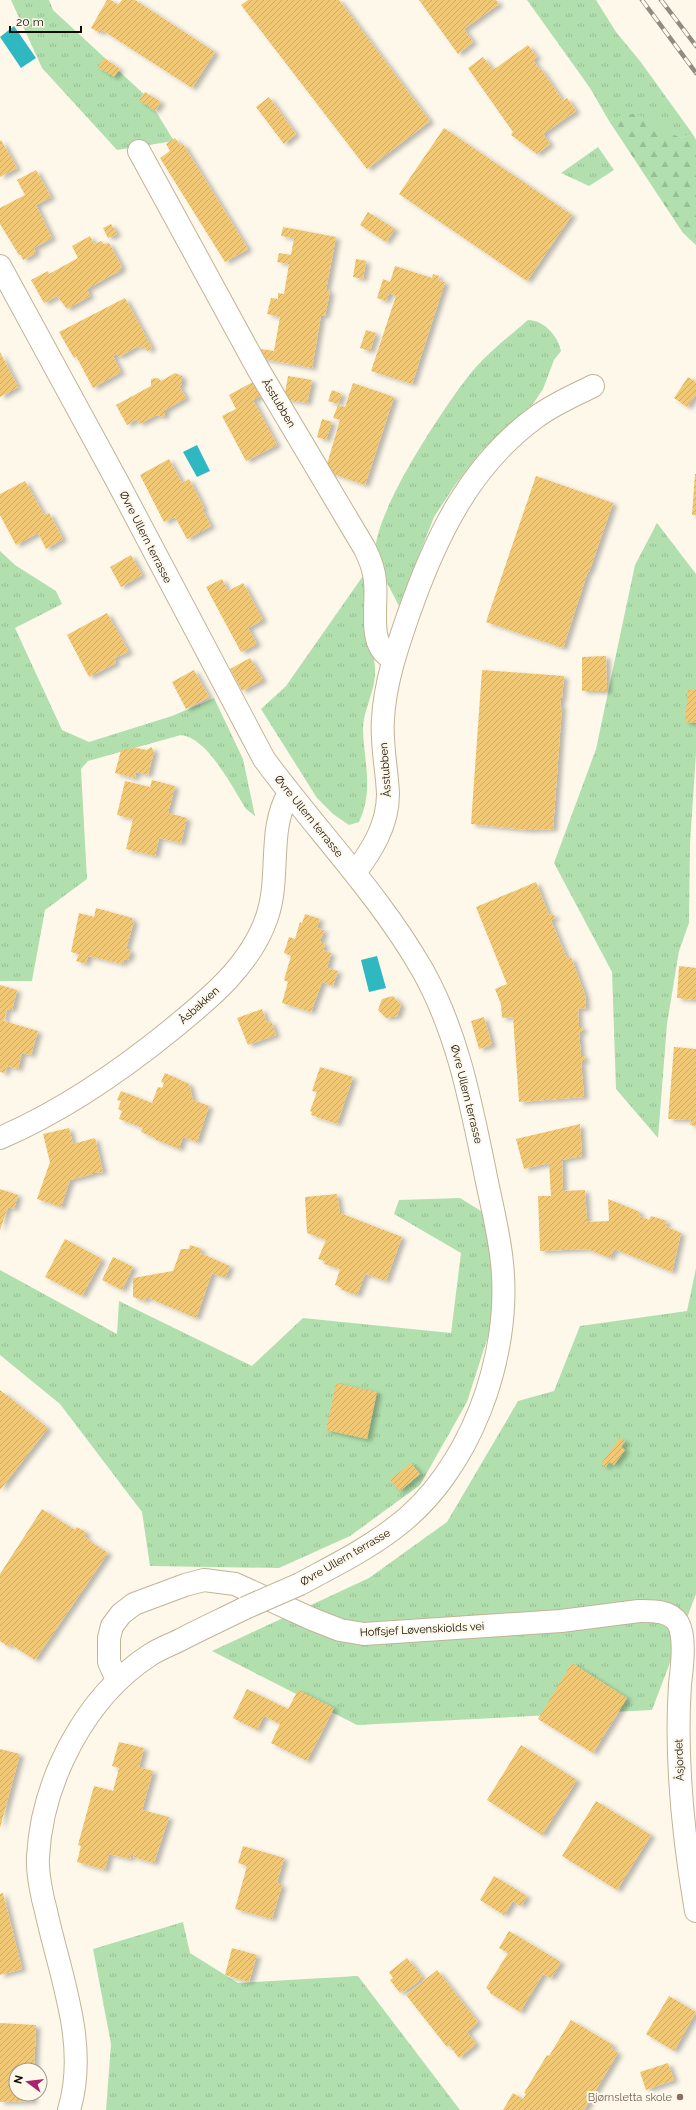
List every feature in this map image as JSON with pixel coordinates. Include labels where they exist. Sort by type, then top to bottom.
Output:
[{"type":"street","name":"Åsstubben","points":[[139,151],[258,369],[365,549],[374,572],[377,638],[384,653],[393,659]]},
{"type":"street","name":"Øvre Ullern terrasse","points":[[0,266],[117,480],[264,759],[402,936],[440,1005],[460,1060],[470,1098],[502,1263],[502,1323],[492,1374],[473,1427],[443,1479],[394,1528],[364,1548],[300,1584],[245,1608],[151,1654],[117,1680]]},
{"type":"street","name":"Åsstubben","points":[[354,873],[374,847],[386,810],[388,795],[382,720],[386,689],[393,659],[420,582],[438,537],[474,480],[510,438],[535,418],[593,386]]},
{"type":"street","name":"Åsbakken","points":[[0,1138],[48,1115],[97,1085],[144,1052],[180,1022],[234,972],[259,936],[267,916],[275,875],[277,822],[280,810],[289,793]]},
{"type":"street","name":"Hoffsjef Løvenskiolds vei","points":[[117,1680],[109,1662],[109,1638],[112,1626],[122,1614],[134,1604],[185,1585],[212,1579],[235,1584],[340,1630],[364,1634],[561,1621],[639,1611],[667,1614]]},
{"type":"street","name":"Åsjordet","points":[[667,1614],[678,1624],[682,1641],[678,1742],[681,1804],[696,1911]]},
{"type":"street","points":[[69,2110],[74,2095],[76,2052],[68,1990],[45,1910],[38,1858],[50,1794],[65,1754],[90,1715],[117,1680]]},
{"type":"green space","points":[[11,0],[49,0],[53,10],[147,97],[174,141],[117,150],[42,68]]},
{"type":"green space","points":[[527,0],[596,0],[616,32],[640,61],[692,133],[682,138],[640,117],[621,117],[609,121],[590,88]]},
{"type":"green space","points":[[633,114],[648,118],[674,135],[682,138],[692,133],[696,140],[696,245],[683,233],[609,121],[622,115]]},
{"type":"green space","points":[[598,147],[614,170],[589,186],[561,173]]},
{"type":"green space","points":[[528,320],[545,326],[557,340],[561,351],[554,360],[543,389],[533,404],[481,451],[455,485],[434,517],[399,606],[383,575],[376,557],[377,540],[384,516],[413,459],[464,382],[488,355]]},
{"type":"green space","points":[[657,523],[696,574],[696,753],[690,844],[689,923],[679,951],[667,1024],[658,1138],[616,1089],[612,972],[554,863],[596,749],[635,565]]},
{"type":"green space","points":[[0,551],[15,565],[56,591],[62,604],[15,628],[62,730],[89,742],[172,716],[214,698],[243,759],[255,816],[246,809],[210,754],[191,738],[181,735],[88,761],[81,769],[87,879],[45,910],[32,981],[0,981]]},
{"type":"green space","points":[[365,573],[363,608],[364,619],[374,659],[375,673],[363,729],[367,776],[366,799],[364,810],[359,822],[349,825],[333,814],[317,798],[261,709],[286,686]]},
{"type":"green space","points":[[460,1198],[481,1211],[498,1266],[491,1327],[467,1402],[420,1485],[350,1536],[279,1568],[150,1566],[142,1512],[60,1404],[0,1355],[0,1270],[117,1334],[119,1301],[252,1366],[303,1318],[451,1333],[461,1253],[394,1214],[399,1200]]},
{"type":"green space","points":[[696,1268],[696,1594],[652,1710],[357,1725],[212,1651],[369,1578],[447,1522],[518,1401],[554,1391],[580,1326],[687,1311]]},
{"type":"green space","points":[[183,1922],[190,1953],[238,1983],[358,1976],[460,2110],[106,2110],[111,2044],[93,1949]]},
{"type":"water","points":[[14,26],[36,58],[21,68],[0,37]]},
{"type":"water","points":[[197,445],[210,471],[197,477],[183,452]]},
{"type":"water","points":[[377,956],[386,988],[369,992],[361,960]]},
{"type":"building","points":[[107,0],[111,0],[118,5],[122,0],[135,0],[215,52],[192,88],[102,30],[100,33],[91,28]]},
{"type":"building","points":[[248,0],[339,0],[430,121],[367,169],[241,5]]},
{"type":"building","points":[[419,0],[496,0],[499,4],[464,29],[473,42],[458,54]]},
{"type":"building","points":[[528,45],[537,57],[533,60],[540,70],[541,69],[563,101],[567,98],[576,111],[543,134],[550,144],[537,154],[511,135],[513,132],[468,68],[483,57],[493,70]]},
{"type":"building","points":[[104,58],[120,69],[114,77],[98,67]]},
{"type":"building","points":[[145,92],[161,102],[155,111],[139,100]]},
{"type":"building","points":[[269,97],[296,134],[284,144],[256,107]]},
{"type":"building","points":[[444,128],[572,215],[527,281],[399,194]]},
{"type":"building","points":[[175,138],[180,145],[183,144],[248,249],[225,262],[160,158],[170,151],[166,144]]},
{"type":"building","points":[[1,140],[17,168],[0,177],[0,141]]},
{"type":"building","points":[[36,170],[51,197],[36,205],[52,238],[34,248],[36,253],[23,260],[0,224],[0,208],[25,195],[17,180]]},
{"type":"building","points":[[368,212],[395,229],[386,242],[360,225]]},
{"type":"building","points":[[111,224],[117,234],[108,238],[103,228]]},
{"type":"building","points":[[283,227],[336,237],[326,290],[330,291],[325,316],[321,315],[312,368],[259,358],[261,349],[274,351],[280,317],[267,314],[271,298],[278,299],[278,293],[284,294],[289,264],[277,262],[279,253],[291,255],[294,238],[281,236]]},
{"type":"building","points":[[90,236],[94,244],[102,241],[103,244],[109,243],[122,267],[120,268],[121,270],[87,289],[90,296],[67,309],[57,296],[44,303],[31,280],[48,271],[49,274],[78,258],[72,246]]},
{"type":"building","points":[[356,259],[366,261],[363,279],[353,277]]},
{"type":"building","points":[[395,266],[432,278],[433,274],[439,276],[438,280],[445,282],[412,384],[371,371],[396,296],[389,293],[386,301],[377,298],[383,279],[390,282]]},
{"type":"building","points":[[125,298],[152,348],[147,351],[144,346],[139,348],[138,346],[119,357],[117,354],[113,356],[121,372],[93,388],[76,356],[74,358],[59,332]]},
{"type":"building","points":[[366,330],[376,333],[370,351],[360,348]]},
{"type":"building","points":[[0,352],[18,387],[0,397]]},
{"type":"building","points":[[175,373],[182,376],[182,384],[179,386],[186,398],[165,410],[163,417],[157,415],[139,424],[137,419],[127,425],[116,405],[151,386],[151,379],[158,378],[161,381]]},
{"type":"building","points":[[288,376],[312,380],[307,403],[284,399]]},
{"type":"building","points":[[688,377],[696,382],[696,394],[687,407],[674,398]]},
{"type":"building","points":[[253,382],[261,396],[253,400],[277,445],[246,461],[222,416],[236,409],[229,395]]},
{"type":"building","points":[[353,383],[394,397],[365,485],[325,471],[340,420],[333,418],[338,405],[345,407]]},
{"type":"building","points":[[332,390],[342,394],[338,404],[328,401]]},
{"type":"building","points":[[322,419],[332,422],[326,440],[317,437]]},
{"type":"building","points":[[169,459],[182,483],[189,479],[204,508],[202,509],[211,526],[187,539],[175,517],[164,522],[140,475]]},
{"type":"building","points":[[695,474],[696,515],[692,515]]},
{"type":"building","points":[[536,476],[613,503],[589,572],[588,571],[563,648],[486,622]]},
{"type":"building","points":[[25,481],[44,515],[49,513],[63,539],[46,549],[38,533],[16,545],[0,515],[0,494]]},
{"type":"building","points":[[131,555],[142,575],[121,587],[110,567]]},
{"type":"building","points":[[222,579],[228,591],[243,583],[263,620],[248,628],[257,644],[241,652],[206,587]]},
{"type":"building","points":[[107,613],[129,652],[114,658],[116,663],[89,677],[67,635]]},
{"type":"building","points":[[606,656],[607,691],[582,691],[582,657]]},
{"type":"building","points":[[250,658],[263,680],[242,691],[230,669]]},
{"type":"building","points":[[194,670],[209,697],[186,709],[172,682]]},
{"type":"building","points":[[482,670],[564,676],[560,706],[562,706],[553,829],[528,830],[471,824]]},
{"type":"building","points":[[688,690],[696,690],[696,723],[685,722]]},
{"type":"building","points":[[151,747],[154,751],[148,775],[136,772],[135,778],[115,773],[121,750],[136,748],[147,750]]},
{"type":"building","points":[[152,780],[175,786],[168,813],[187,818],[181,843],[159,838],[155,856],[126,849],[133,819],[117,815],[125,781],[150,787]]},
{"type":"building","points":[[536,882],[549,915],[553,914],[555,918],[551,920],[567,959],[571,957],[585,995],[586,1008],[578,1009],[579,1027],[582,1027],[583,1032],[579,1032],[581,1056],[584,1056],[585,1061],[581,1061],[584,1097],[519,1102],[513,1017],[502,1018],[501,1004],[495,989],[507,984],[476,907]]},
{"type":"building","points":[[96,908],[132,918],[132,921],[134,921],[126,949],[131,951],[128,960],[124,959],[123,964],[88,956],[86,964],[76,961],[79,954],[71,952],[79,913],[94,917]]},
{"type":"building","points":[[305,914],[320,919],[317,928],[324,930],[320,942],[325,944],[323,950],[331,953],[327,968],[338,971],[333,986],[322,982],[311,1012],[282,1003],[288,982],[284,980],[291,956],[284,953],[289,937],[295,939],[300,922],[302,923]]},
{"type":"building","points":[[679,966],[696,968],[696,1000],[677,998]]},
{"type":"building","points":[[0,985],[17,990],[12,1010],[7,1009],[4,1021],[38,1031],[31,1055],[22,1053],[18,1069],[7,1066],[5,1073],[0,1072]]},
{"type":"building","points":[[393,996],[401,1005],[397,1016],[386,1018],[378,1010],[382,999]]},
{"type":"building","points":[[262,1009],[267,1023],[271,1021],[276,1035],[248,1045],[237,1018]]},
{"type":"building","points":[[484,1017],[492,1045],[479,1049],[471,1021]]},
{"type":"building","points":[[674,1047],[696,1049],[696,1126],[690,1125],[691,1120],[668,1119]]},
{"type":"building","points":[[320,1067],[353,1077],[337,1124],[311,1115],[312,1112],[310,1111],[317,1092],[312,1091]]},
{"type":"building","points":[[165,1073],[189,1084],[193,1100],[209,1106],[197,1142],[183,1137],[179,1149],[141,1132],[143,1128],[119,1119],[122,1111],[118,1109],[121,1101],[117,1100],[121,1091],[152,1103],[158,1087],[162,1088],[164,1083],[161,1082]]},
{"type":"building","points":[[580,1124],[582,1156],[562,1160],[563,1191],[585,1190],[587,1222],[609,1221],[608,1199],[640,1212],[639,1216],[649,1220],[651,1216],[667,1221],[665,1226],[681,1233],[672,1272],[614,1249],[610,1258],[587,1249],[540,1251],[538,1196],[551,1196],[549,1163],[524,1169],[516,1139]]},
{"type":"building","points":[[69,1128],[73,1144],[95,1138],[103,1172],[93,1173],[70,1180],[61,1207],[37,1199],[50,1162],[43,1134]]},
{"type":"building","points":[[0,1189],[18,1195],[14,1209],[8,1207],[0,1230]]},
{"type":"building","points":[[337,1194],[340,1213],[402,1237],[386,1281],[365,1274],[357,1295],[342,1290],[342,1288],[335,1285],[340,1269],[324,1264],[325,1261],[318,1259],[326,1240],[307,1233],[305,1197]]},
{"type":"building","points":[[65,1239],[102,1259],[82,1296],[45,1277]]},
{"type":"building","points":[[190,1245],[202,1249],[200,1253],[230,1266],[225,1278],[212,1273],[196,1318],[146,1297],[145,1301],[133,1297],[133,1278],[173,1271],[181,1249],[189,1249]]},
{"type":"building","points":[[113,1257],[133,1267],[122,1290],[102,1280]]},
{"type":"building","points":[[336,1383],[377,1392],[367,1439],[326,1430]]},
{"type":"building","points":[[0,1390],[48,1428],[0,1490]]},
{"type":"building","points":[[620,1438],[625,1441],[621,1447],[625,1450],[614,1465],[609,1462],[606,1467],[601,1464]]},
{"type":"building","points":[[411,1463],[420,1474],[400,1491],[390,1480]]},
{"type":"building","points":[[42,1509],[75,1530],[77,1527],[87,1533],[84,1536],[108,1553],[35,1660],[10,1644],[9,1647],[0,1641],[0,1574]]},
{"type":"building","points":[[572,1663],[627,1698],[593,1753],[538,1719]]},
{"type":"building","points":[[247,1689],[288,1709],[298,1690],[334,1708],[307,1761],[271,1743],[280,1724],[264,1716],[257,1730],[233,1718]]},
{"type":"building","points":[[119,1742],[144,1748],[139,1767],[153,1771],[142,1810],[169,1817],[154,1863],[133,1857],[134,1853],[132,1853],[130,1859],[109,1854],[105,1870],[77,1862],[81,1846],[78,1845],[94,1786],[113,1791],[119,1768],[112,1766]]},
{"type":"building","points":[[521,1745],[577,1780],[542,1835],[487,1800]]},
{"type":"building","points":[[0,1749],[20,1754],[0,1828]]},
{"type":"building","points":[[596,1801],[651,1835],[617,1890],[562,1856]]},
{"type":"building","points":[[243,1846],[284,1858],[277,1883],[282,1885],[272,1919],[235,1909],[247,1866],[238,1863]]},
{"type":"building","points":[[494,1876],[527,1896],[521,1906],[513,1901],[504,1915],[480,1900]]},
{"type":"building","points":[[3,1893],[22,1969],[0,1975],[0,1894]]},
{"type":"building","points":[[509,1931],[561,1962],[551,1978],[543,1974],[520,2012],[490,1993],[490,1991],[486,1988],[508,1953],[499,1948]]},
{"type":"building","points":[[232,1948],[257,1955],[249,1982],[225,1975]]},
{"type":"building","points":[[407,1958],[423,1978],[404,1992],[403,1990],[400,1993],[390,1980],[393,1978],[389,1972]]},
{"type":"building","points":[[437,1970],[478,2022],[467,2032],[476,2044],[459,2058],[449,2045],[447,2047],[406,1995]]},
{"type":"building","points":[[669,1996],[696,2012],[674,2051],[646,2034]]},
{"type":"building","points":[[571,2020],[613,2045],[611,2048],[618,2053],[584,2110],[503,2110],[513,2093],[523,2099],[526,2094],[524,2093],[547,2055],[549,2056]]},
{"type":"building","points":[[0,2023],[36,2025],[34,2062],[8,2062],[8,2102],[0,2102]]},
{"type":"building","points":[[668,2063],[674,2080],[646,2090],[640,2072]]},
{"type":"railway","points":[[642,0],[696,73]]},
{"type":"railway","points":[[661,0],[696,46]]},
{"type":"place","name":"Bjørnsletta skole","points":[[680,2097]]}]
